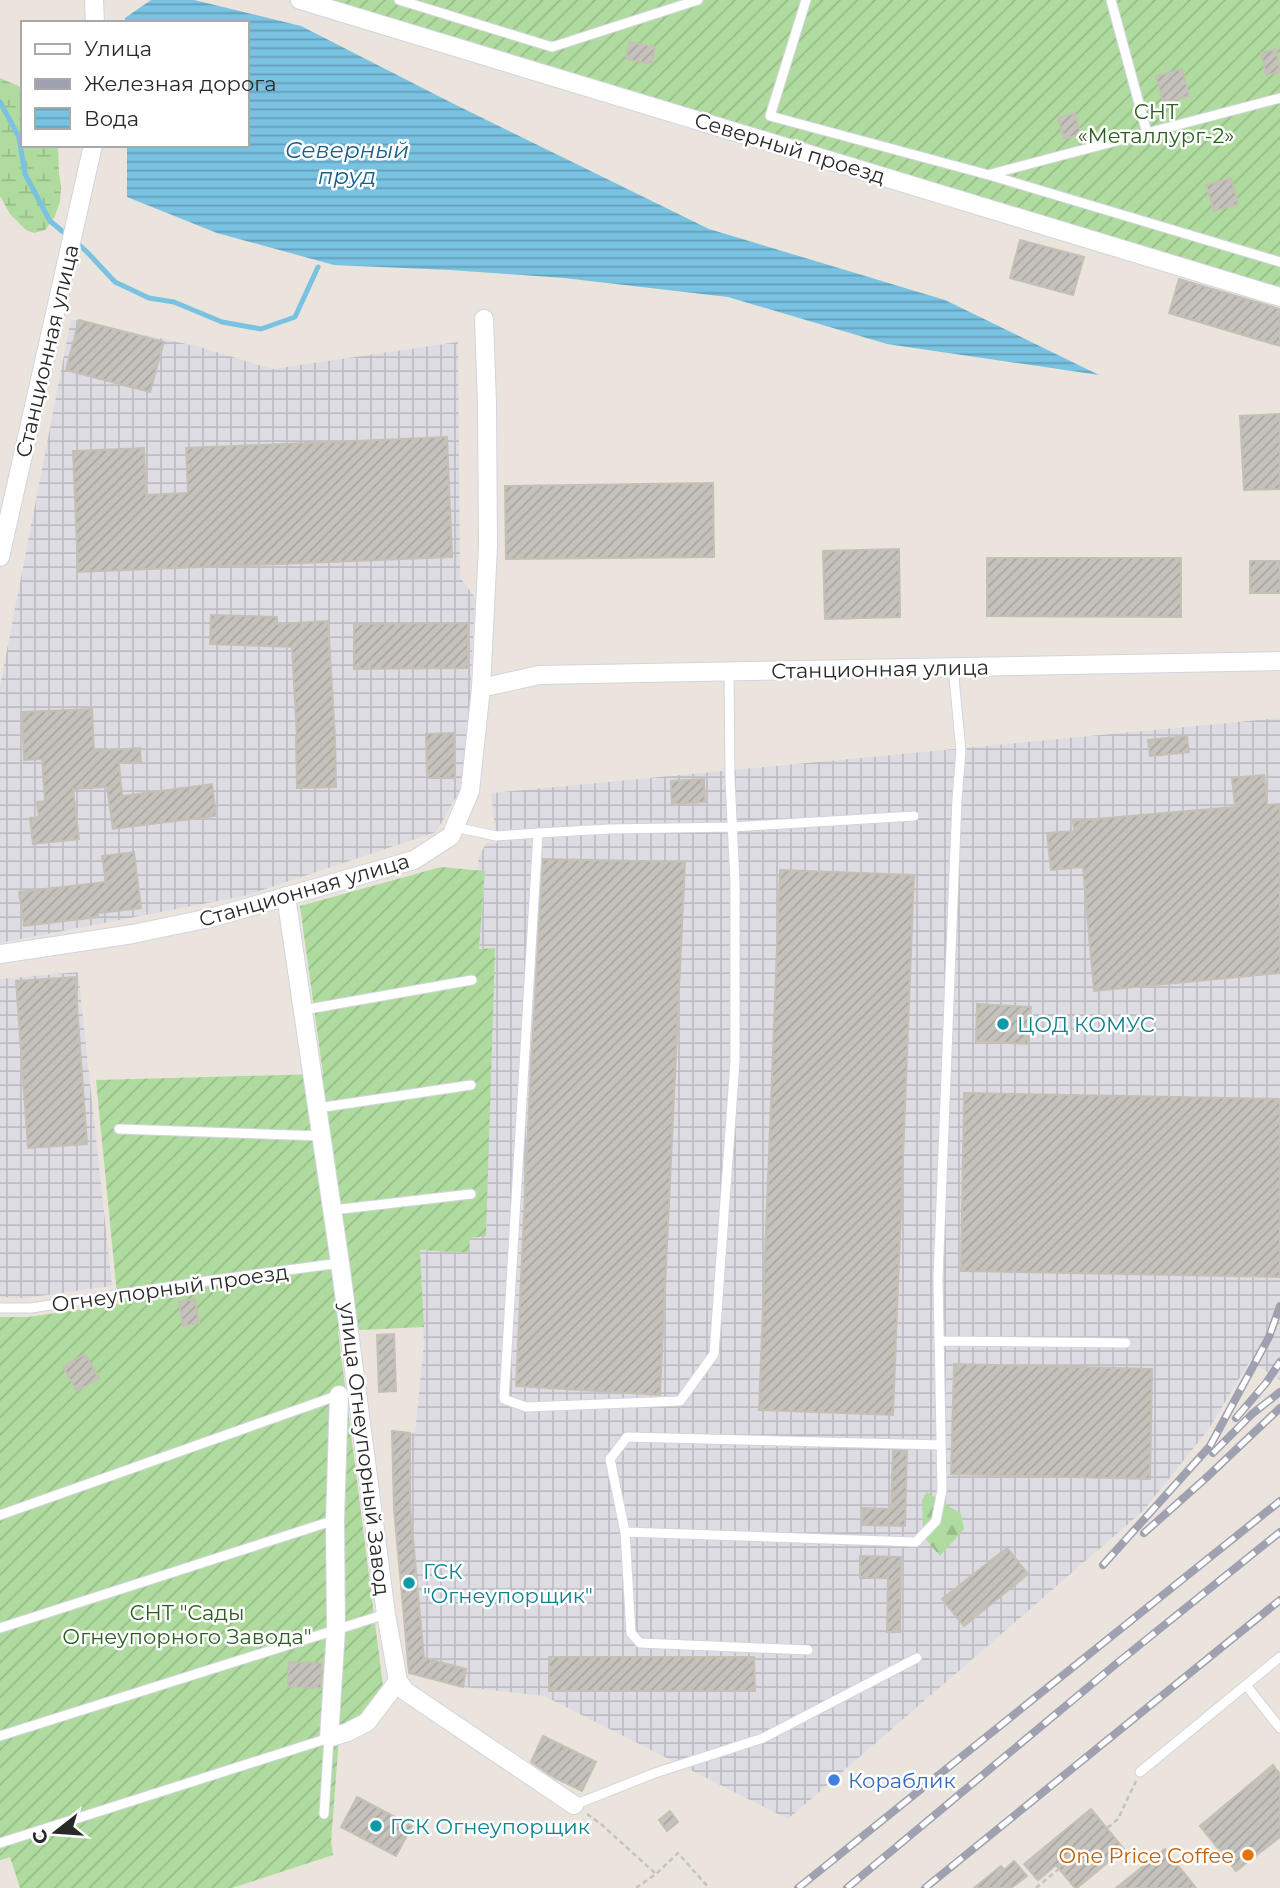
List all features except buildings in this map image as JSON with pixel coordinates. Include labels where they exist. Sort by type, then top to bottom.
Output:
[{"type":"street","points":[[94,0],[95,21]]},
{"type":"street","name":"Северный проезд","points":[[300,0],[1280,296]]},
{"type":"street","name":"Станционная улица","points":[[0,557],[93,147]]},
{"type":"street","name":"Станционная улица","points":[[0,954],[133,934],[214,917],[414,860],[451,836],[470,792],[481,688],[488,546],[488,404],[484,319]]},
{"type":"street","name":"Станционная улица","points":[[481,688],[539,675],[1280,661]]},
{"type":"street","name":"улица Огнеупорный Завод","points":[[286,896],[341,1263],[386,1614],[398,1681]]},
{"type":"street","points":[[339,1395],[335,1520],[336,1629],[329,1738],[367,1722],[398,1681],[405,1691],[574,1805]]},
{"type":"lane","points":[[399,0],[552,47],[698,0]]},
{"type":"lane","name":"Северный проезд","points":[[806,0],[770,116],[989,175],[1280,262]]},
{"type":"lane","points":[[1111,0],[1147,133]]},
{"type":"lane","points":[[989,175],[1280,98]]},
{"type":"lane","points":[[625,1532],[916,1542],[936,1521],[942,1490],[938,1279],[961,751],[953,667]]},
{"type":"lane","points":[[538,833],[504,1399],[526,1407],[680,1401],[714,1354],[735,1061],[735,883],[729,672]]},
{"type":"lane","points":[[455,827],[496,836],[611,829],[733,827],[914,816]]},
{"type":"lane","points":[[303,1010],[472,981]]},
{"type":"lane","points":[[318,1108],[471,1085]]},
{"type":"lane","points":[[119,1129],[322,1136]]},
{"type":"lane","points":[[333,1210],[471,1194]]},
{"type":"lane","name":"Огнеупорный проезд","points":[[0,1308],[31,1308],[341,1263]]},
{"type":"lane","points":[[939,1341],[1126,1343]]},
{"type":"lane","points":[[0,1515],[339,1395]]},
{"type":"lane","points":[[808,1650],[640,1643],[631,1633],[625,1532],[610,1459],[627,1437],[941,1445]]},
{"type":"lane","points":[[0,1628],[335,1520]]},
{"type":"lane","points":[[0,1735],[386,1614]]},
{"type":"lane","points":[[1140,1772],[1280,1657]]},
{"type":"lane","points":[[574,1805],[655,1773],[763,1738],[917,1658]]},
{"type":"lane","points":[[1246,1685],[1280,1728]]},
{"type":"lane","points":[[0,1843],[329,1738],[324,1815]]},
{"type":"path","points":[[1036,1888],[1118,1819],[1140,1772]]},
{"type":"path","points":[[574,1805],[602,1825],[656,1874]]},
{"type":"path","points":[[636,1888],[678,1853],[709,1888]]},
{"type":"shaded area","points":[[71,319],[200,347],[272,369],[458,342],[460,577],[475,598],[466,780],[436,832],[244,896],[0,943],[0,686]]},
{"type":"shaded area","points":[[1280,718],[1280,1380],[1250,1361],[1208,1430],[1143,1511],[788,1819],[544,1696],[463,1687],[466,1669],[424,1658],[410,1506],[410,1433],[415,1433],[424,1343],[420,1250],[469,1253],[470,1238],[486,1235],[494,948],[479,949],[485,872],[477,873],[479,857],[486,843],[497,843],[491,793]]},
{"type":"shaded area","points":[[78,972],[112,1286],[24,1298],[0,1297],[0,979]]},
{"type":"green space","name":"СНТ «Металлург-2»","points":[[327,0],[1280,0],[1280,288]]},
{"type":"green space","points":[[0,78],[21,87],[21,147],[58,147],[61,186],[60,202],[54,218],[45,230],[34,233],[26,230],[10,214],[0,196]]},
{"type":"green space","name":"СНТ \"Сады Огнеупорного Завода\"","points":[[441,867],[485,871],[479,949],[495,948],[486,1236],[470,1238],[469,1253],[420,1250],[424,1327],[338,1331],[384,1694],[339,1738],[331,1842],[333,1855],[232,1888],[20,1888],[10,1857],[0,1860],[0,1317],[28,1317],[118,1304],[96,1080],[323,1074],[300,906]]},
{"type":"green space","points":[[927,1492],[961,1514],[964,1529],[940,1556],[923,1536],[922,1500]]},
{"type":"water","name":"Северный пруд","points":[[151,0],[194,0],[301,26],[709,229],[945,300],[1099,375],[887,344],[728,297],[564,278],[334,265],[217,233],[127,197],[127,147],[248,147],[248,21],[125,21],[125,18]]},
{"type":"waterway","points":[[0,102],[19,137],[25,174],[50,221],[68,236]]},
{"type":"waterway","points":[[76,242],[115,282],[149,298],[174,302],[222,322],[261,329],[295,317],[318,267]]},
{"type":"railway","points":[[1103,1565],[1210,1446],[1269,1337],[1280,1306]]},
{"type":"railway","points":[[1236,1418],[1280,1362]]},
{"type":"railway","points":[[1213,1453],[1252,1414],[1280,1392]]},
{"type":"railway","points":[[1144,1533],[1280,1408]]},
{"type":"railway","points":[[798,1888],[1280,1501]]},
{"type":"railway","points":[[847,1888],[1116,1664],[1280,1532]]},
{"type":"railway","points":[[925,1888],[1280,1600]]},
{"type":"place","name":"ЦОД КОМУС","points":[[1003,1024]]},
{"type":"place","name":"ГСК \"Огнеупорщик\"","points":[[409,1583]]},
{"type":"place","name":"Кораблик","points":[[834,1780]]},
{"type":"place","name":"ГСК Огнеупорщик","points":[[376,1826]]},
{"type":"place","name":"One Price Coffee","points":[[1248,1855]]}]
